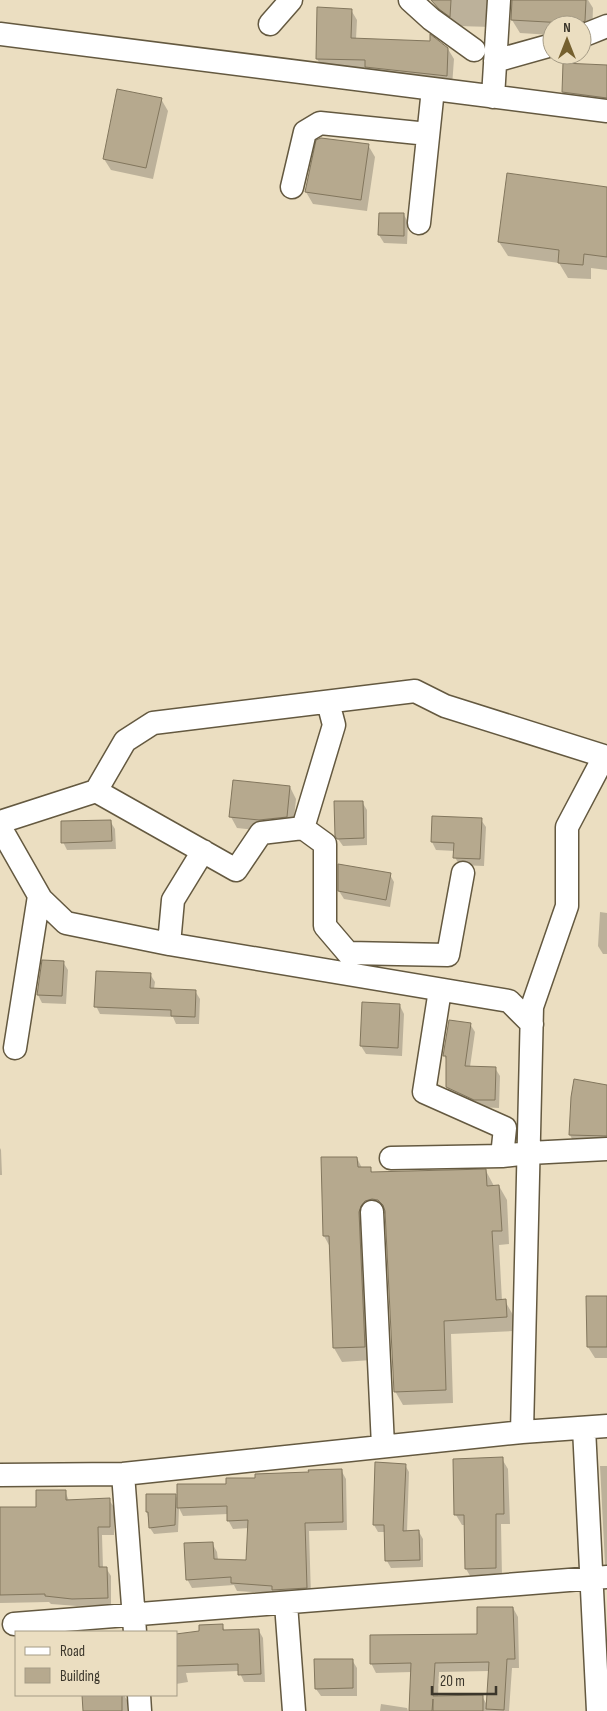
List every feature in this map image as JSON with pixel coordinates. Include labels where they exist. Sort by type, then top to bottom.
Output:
[{"type":"street","points":[[270,24],[291,0]]},
{"type":"street","points":[[410,0],[430,19],[474,50]]},
{"type":"street","points":[[493,97],[500,0]]},
{"type":"street","points":[[592,32],[607,26]]},
{"type":"street","points":[[0,34],[607,111]]},
{"type":"street","points":[[495,61],[542,48]]},
{"type":"street","points":[[419,223],[433,89]]},
{"type":"street","points":[[292,187],[305,132],[320,123],[428,134]]},
{"type":"street","points":[[0,822],[96,791],[125,741],[153,722],[415,691],[444,706],[606,757],[567,827],[567,906],[532,1007],[522,1432]]},
{"type":"street","points":[[302,828],[334,725],[328,702]]},
{"type":"street","points":[[96,791],[236,870],[261,833],[302,828],[325,844],[325,926],[348,953],[448,955],[464,873]]},
{"type":"street","points":[[0,827],[39,896],[66,924],[169,944],[509,1001],[532,1024]]},
{"type":"street","points":[[169,944],[173,900],[203,851]]},
{"type":"street","points":[[15,1048],[39,896]]},
{"type":"street","points":[[440,990],[424,1092],[505,1128],[502,1156]]},
{"type":"street","points":[[391,1158],[502,1156],[607,1149]]},
{"type":"street","points":[[372,1212],[383,1446]]},
{"type":"street","points":[[0,1475],[123,1474],[522,1432],[607,1426]]},
{"type":"street","points":[[584,1428],[599,1578],[598,1711]]},
{"type":"street","points":[[123,1474],[134,1623]]},
{"type":"street","points":[[14,1624],[134,1623],[286,1604],[599,1578]]},
{"type":"street","points":[[286,1604],[294,1711]]},
{"type":"street","points":[[139,1696],[140,1711]]},
{"type":"building","points":[[431,0],[451,0],[450,17],[439,9]]},
{"type":"building","points":[[512,0],[586,0],[585,15],[542,15],[542,22],[511,20]]},
{"type":"building","points":[[317,7],[352,9],[351,38],[430,41],[430,34],[448,48],[447,76],[365,67],[365,60],[316,59]]},
{"type":"building","points":[[563,65],[607,65],[607,98],[562,92]]},
{"type":"building","points":[[117,89],[162,98],[146,168],[103,159]]},
{"type":"building","points":[[321,138],[369,144],[361,200],[305,192],[316,140]]},
{"type":"building","points":[[507,173],[607,187],[607,257],[584,254],[583,265],[558,263],[559,250],[498,242]]},
{"type":"building","points":[[379,213],[404,213],[404,236],[378,235]]},
{"type":"building","points":[[233,780],[290,786],[287,817],[259,820],[229,817]]},
{"type":"building","points":[[334,801],[363,801],[364,838],[337,839],[335,836]]},
{"type":"building","points":[[432,816],[482,818],[480,859],[453,858],[454,843],[431,842]]},
{"type":"building","points":[[111,820],[112,841],[61,843],[61,821]]},
{"type":"building","points":[[338,864],[391,873],[386,900],[338,891]]},
{"type":"building","points":[[42,960],[64,961],[62,996],[37,995]]},
{"type":"building","points":[[96,971],[151,973],[150,988],[196,990],[195,1017],[171,1016],[171,1010],[94,1007]]},
{"type":"building","points":[[362,1002],[400,1004],[398,1048],[360,1046]]},
{"type":"building","points":[[449,1020],[471,1023],[465,1066],[496,1067],[495,1100],[474,1100],[446,1087],[446,1056],[443,1056]]},
{"type":"building","points":[[574,1079],[607,1085],[607,1136],[569,1135]]},
{"type":"building","points":[[321,1157],[357,1157],[358,1167],[371,1167],[371,1172],[486,1169],[487,1186],[499,1185],[502,1231],[492,1231],[496,1300],[506,1299],[507,1317],[444,1321],[446,1390],[394,1392],[385,1211],[383,1205],[378,1200],[365,1201],[359,1212],[365,1347],[333,1348],[329,1236],[323,1236]]},
{"type":"building","points":[[586,1296],[607,1296],[607,1347],[587,1347]]},
{"type":"building","points":[[503,1457],[504,1514],[496,1514],[496,1568],[465,1569],[464,1515],[454,1515],[453,1459]]},
{"type":"building","points":[[375,1462],[406,1464],[403,1531],[419,1530],[420,1560],[385,1561],[384,1525],[373,1525]]},
{"type":"building","points":[[342,1469],[343,1522],[305,1523],[307,1588],[272,1590],[272,1586],[231,1583],[231,1577],[186,1580],[184,1543],[213,1542],[214,1559],[246,1560],[248,1520],[227,1521],[227,1506],[177,1508],[177,1484],[226,1484],[226,1478],[255,1478],[255,1474]]},
{"type":"building","points":[[36,1490],[66,1490],[66,1500],[110,1498],[110,1527],[98,1527],[99,1567],[107,1567],[108,1598],[72,1599],[45,1596],[45,1594],[0,1595],[0,1507],[36,1507]]},
{"type":"building","points":[[146,1494],[176,1494],[175,1525],[149,1528],[148,1512],[146,1512]]},
{"type":"building","points":[[477,1607],[513,1607],[515,1659],[507,1659],[504,1710],[486,1709],[489,1662],[435,1663],[433,1696],[483,1695],[483,1711],[433,1711],[433,1699],[432,1711],[409,1711],[411,1663],[370,1664],[370,1635],[477,1634]]},
{"type":"building","points":[[223,1624],[223,1630],[259,1629],[261,1674],[238,1675],[238,1664],[178,1666],[178,1634],[199,1631],[199,1625]]},
{"type":"building","points":[[314,1659],[353,1659],[353,1688],[315,1689]]},
{"type":"building","points":[[82,1696],[122,1696],[122,1711],[83,1711]]}]
